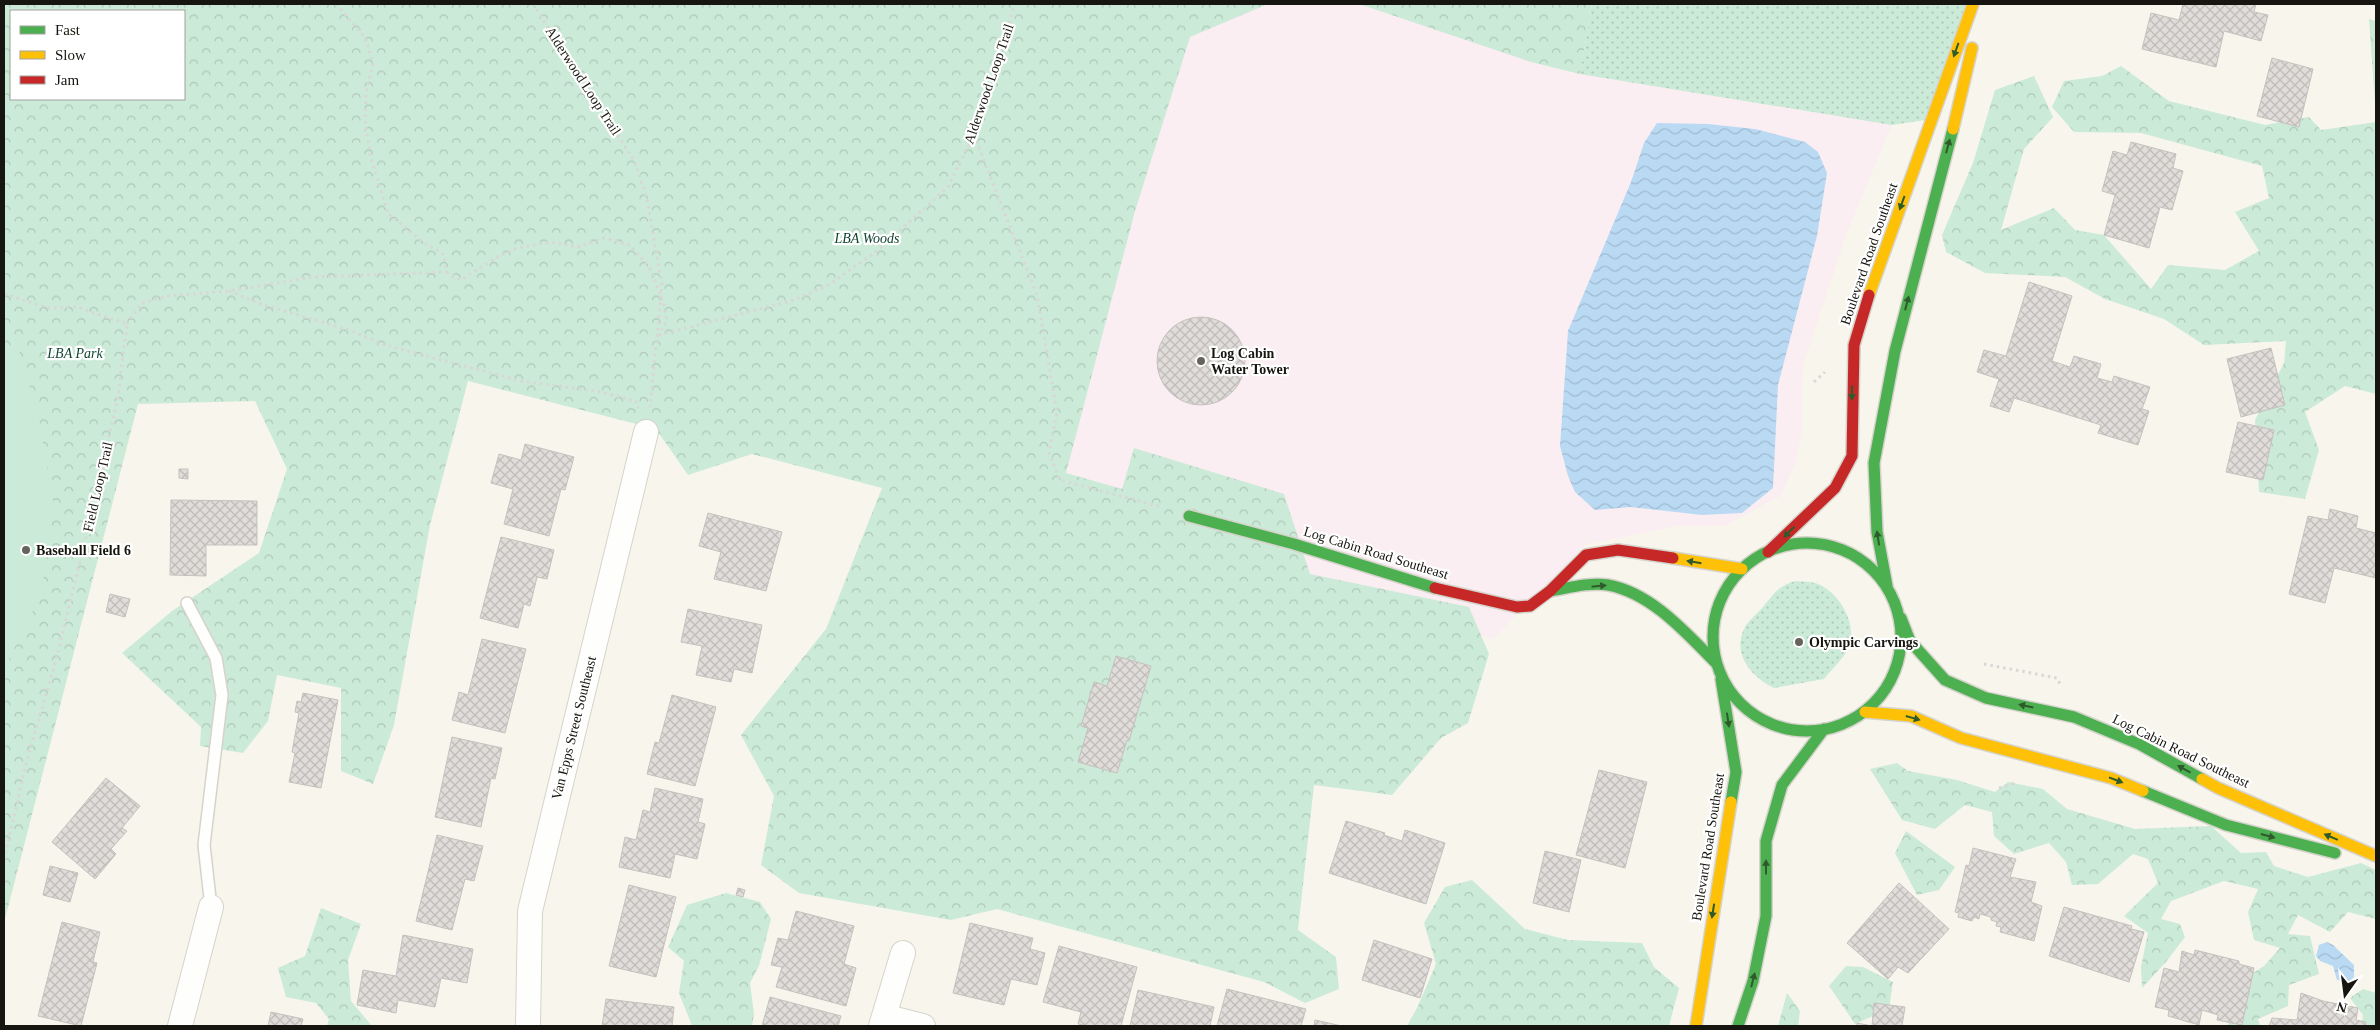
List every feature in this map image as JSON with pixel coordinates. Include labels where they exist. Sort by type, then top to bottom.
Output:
[{"type":"street","name":"Boulevard Road Southeast","points":[[1696,1026],[1736,772],[1719,668],[1714,651],[1714,629],[1718,607],[1728,586],[1742,569],[1768,552],[1835,488],[1852,456],[1854,344],[1973,4]]},
{"type":"street","points":[[1887,586],[1877,532],[1874,462],[1895,351],[1968,73],[1979,4]]},
{"type":"street","name":"Van Epps Street Southeast","points":[[528,1026],[530,911],[646,432]]},
{"type":"street","name":"Log Cabin Road Southeast","points":[[1189,516],[1473,598],[1518,607],[1530,606],[1550,591],[1586,555],[1618,550],[1742,569]]},
{"type":"street","points":[[1550,591],[1608,585],[1640,597],[1670,618],[1719,668],[1735,697],[1756,716],[1783,728],[1811,731],[1840,726],[1865,712],[1886,690],[1899,662],[1902,631],[1894,600],[1887,586],[1869,566],[1846,552],[1820,544],[1793,544],[1768,552]]},
{"type":"street","name":"Log Cabin Road Southeast","points":[[1894,600],[1910,641],[1945,680],[1986,698],[2074,716],[2139,744],[2218,788],[2376,856]]},
{"type":"street","points":[[1865,712],[1911,716],[1961,738],[2111,778],[2226,825],[2376,864]]},
{"type":"street","points":[[1738,1026],[1753,981],[1766,916],[1766,841],[1782,785],[1824,729]]},
{"type":"street","points":[[180,1026],[211,907]]},
{"type":"street","points":[[903,953],[883,1021],[923,1026]]},
{"type":"lane","points":[[187,604],[216,658],[222,695],[204,845],[211,907]]},
{"type":"path","points":[[336,4],[365,37],[373,63],[366,93],[365,122],[371,158],[388,214],[426,244],[444,254],[447,272]]},
{"type":"path","name":"Alderwood Loop Trail","points":[[533,4],[635,162],[647,199],[662,285],[646,432]]},
{"type":"path","name":"Alderwood Loop Trail","points":[[658,335],[794,300],[830,284],[877,251],[948,187],[974,135],[1015,4]]},
{"type":"path","points":[[974,135],[1037,295],[1057,412],[1050,453],[1060,480],[1148,502],[1189,516]]},
{"type":"path","points":[[4,294],[48,308],[78,307],[127,324],[142,303],[167,296],[229,290],[313,277],[447,272],[461,280],[499,256],[517,248],[550,242],[578,247],[604,238],[630,245],[651,270],[667,321],[658,335]]},
{"type":"path","points":[[229,290],[264,305],[349,330],[385,345],[521,381],[596,391],[636,401],[646,432]]},
{"type":"path","name":"Field Loop Trail","points":[[4,860],[27,760],[56,660],[92,512],[118,397],[127,324]]},
{"type":"shaded area","points":[[1169,4],[1430,4],[1538,30],[1892,125],[1847,233],[1803,366],[1802,432],[1796,462],[1781,496],[1724,526],[1677,526],[1585,545],[1493,639],[1038,524]]},
{"type":"green space","points":[[4,4],[1268,4],[1190,37],[1135,211],[1066,473],[1122,489],[1134,448],[1284,494],[1310,574],[1469,607],[1489,654],[1468,723],[1441,738],[1392,795],[1314,785],[1298,930],[1336,957],[1339,989],[1305,1003],[1264,982],[997,909],[951,920],[799,893],[761,865],[774,796],[741,735],[826,629],[882,488],[752,454],[688,475],[656,429],[468,381],[430,525],[394,725],[373,784],[341,771],[341,688],[277,675],[268,721],[243,753],[200,746],[201,727],[122,653],[172,611],[259,553],[287,469],[255,401],[138,404],[4,923]]},
{"type":"green space","points":[[1359,4],[1592,4],[1580,74],[1531,62]]},
{"type":"green space","points":[[1592,4],[1973,4],[1932,119],[1892,125],[1580,74]]},
{"type":"green space","points":[[2369,19],[2376,21],[2376,118]]},
{"type":"green space","points":[[2121,66],[2169,101],[2265,125],[2309,117],[2321,130],[2376,122],[2376,394],[2345,386],[2305,412],[2319,450],[2305,499],[2259,492],[2255,420],[2284,363],[2286,341],[2204,345],[2164,319],[2105,299],[2065,277],[1985,273],[1946,252],[1942,235],[1973,163],[1995,90],[2034,76],[2053,117],[2024,149],[2001,230],[2054,208],[2075,230],[2104,235],[2151,289],[2168,265],[2225,270],[2259,251],[2235,212],[2269,198],[2262,166],[2141,133],[2074,132],[2052,107],[2064,81],[2102,76]]},
{"type":"green space","name":"Baseball Field 6","points":[[18,347],[38,414],[54,505],[41,595],[4,669],[4,352]]},
{"type":"green space","points":[[1795,581],[1818,584],[1834,595],[1840,602],[1849,621],[1851,640],[1846,653],[1824,679],[1774,688],[1751,671],[1742,655],[1741,637],[1747,624],[1774,594],[1780,588]]},
{"type":"green space","points":[[1897,763],[1908,771],[1957,780],[1995,792],[2008,782],[2043,789],[2067,809],[2135,829],[2211,826],[2241,853],[2266,852],[2274,866],[2308,877],[2361,863],[2376,870],[2376,919],[2348,912],[2330,932],[2298,915],[2288,934],[2310,936],[2319,974],[2289,985],[2288,1006],[2258,1019],[2260,1026],[2227,1026],[2239,1006],[2242,980],[2264,966],[2280,948],[2254,940],[2248,912],[2258,889],[2224,881],[2171,901],[2161,919],[2180,924],[2185,937],[2166,962],[2142,988],[2141,967],[2148,933],[2124,916],[2158,883],[2148,859],[2133,854],[2098,884],[2072,885],[2066,862],[2049,843],[2014,854],[1994,836],[1992,812],[1965,805],[1935,829],[1902,820],[1870,769]]},
{"type":"green space","points":[[1906,831],[1955,867],[1939,890],[1917,895],[1895,853]]},
{"type":"green space","points":[[1472,880],[1525,929],[1568,940],[1642,943],[1654,967],[1679,988],[1669,1026],[1407,1026],[1436,964],[1424,923],[1445,887]]},
{"type":"green space","points":[[726,893],[760,902],[771,919],[759,966],[750,983],[754,1014],[752,1026],[692,1026],[679,993],[684,961],[668,947],[687,905]]},
{"type":"green space","points":[[321,908],[361,924],[348,960],[351,1001],[372,1026],[327,1026],[329,1019],[316,1003],[286,997],[278,968],[305,956]]},
{"type":"green space","points":[[1846,966],[1863,967],[1893,982],[1889,1009],[1855,1024],[1829,986]]},
{"type":"green space","points":[[2363,989],[2376,993],[2376,1026],[2362,1026],[2363,1015],[2350,998]]},
{"type":"green space","points":[[1787,993],[1800,1011],[1798,1026],[1778,1026]]},
{"type":"water","points":[[1657,123],[1708,124],[1755,129],[1805,142],[1818,152],[1827,173],[1817,236],[1778,385],[1773,488],[1742,513],[1702,515],[1631,507],[1595,510],[1575,492],[1568,476],[1560,446],[1568,331],[1631,182],[1644,143]]},
{"type":"water","points":[[2327,942],[2333,945],[2354,965],[2354,977],[2350,981],[2337,980],[2333,966],[2320,961],[2316,956],[2319,945]]},
{"type":"building","points":[[2183,4],[2256,4],[2254,12],[2268,15],[2261,41],[2224,31],[2216,67],[2142,49],[2151,13],[2179,20]]},
{"type":"building","points":[[2272,58],[2313,69],[2299,127],[2257,116]]},
{"type":"building","points":[[2131,142],[2176,154],[2173,168],[2183,171],[2172,210],[2160,207],[2149,248],[2104,235],[2115,195],[2102,191],[2113,151],[2127,155]]},
{"type":"building","points":[[2029,282],[2072,296],[2052,361],[2070,367],[2074,356],[2101,364],[2097,378],[2112,382],[2114,376],[2150,387],[2142,409],[2149,411],[2138,445],[2098,433],[2101,425],[2014,398],[2009,412],[1990,406],[1999,379],[1977,372],[1984,350],[2006,356]]},
{"type":"building","name":"Log Cabin Water Tower","points":[[1201,317],[1218,320],[1232,330],[1242,344],[1245,361],[1242,378],[1232,392],[1218,402],[1201,405],[1184,402],[1170,392],[1160,378],[1157,361],[1160,344],[1170,330],[1184,320]]},
{"type":"building","points":[[2271,348],[2285,405],[2241,417],[2227,359]]},
{"type":"building","points":[[2238,422],[2274,430],[2263,480],[2226,472]]},
{"type":"building","points":[[525,444],[574,457],[565,490],[561,489],[549,536],[504,524],[513,489],[491,483],[499,454],[521,460]]},
{"type":"building","points":[[179,469],[188,469],[188,479],[179,478]]},
{"type":"building","points":[[171,500],[257,501],[257,545],[206,545],[206,576],[170,575]]},
{"type":"building","points":[[2330,509],[2358,516],[2356,528],[2376,533],[2376,578],[2334,568],[2325,603],[2289,594],[2308,516],[2328,520]]},
{"type":"building","points":[[708,513],[782,532],[766,591],[714,579],[721,552],[699,546]]},
{"type":"building","points":[[501,537],[554,550],[547,579],[537,577],[530,606],[524,604],[518,628],[480,618]]},
{"type":"building","points":[[110,594],[130,599],[125,617],[106,612]]},
{"type":"building","points":[[688,609],[762,625],[752,673],[734,669],[731,682],[696,675],[702,646],[681,642]]},
{"type":"building","points":[[482,639],[526,649],[505,733],[452,720],[459,692],[468,695]]},
{"type":"building","points":[[1116,656],[1151,666],[1129,741],[1127,740],[1117,773],[1078,762],[1088,728],[1081,726],[1094,682],[1107,686]]},
{"type":"building","points":[[303,693],[338,700],[321,788],[289,782],[295,753],[292,752],[299,713],[295,712],[297,701],[301,702]]},
{"type":"building","points":[[672,695],[716,707],[695,786],[647,774],[655,742],[659,743]]},
{"type":"building","points":[[452,737],[502,748],[495,779],[491,778],[481,827],[435,817]]},
{"type":"building","points":[[1599,770],[1647,782],[1625,868],[1576,855]]},
{"type":"building","points":[[106,778],[140,806],[122,828],[127,831],[111,849],[116,854],[95,879],[52,842]]},
{"type":"building","points":[[655,788],[703,799],[698,822],[705,824],[697,859],[675,854],[670,878],[619,867],[625,837],[636,840],[643,810],[650,812]]},
{"type":"building","points":[[1346,821],[1385,833],[1384,835],[1402,841],[1405,830],[1445,843],[1426,904],[1329,873]]},
{"type":"building","points":[[437,835],[483,846],[474,881],[465,879],[452,930],[416,921]]},
{"type":"building","points":[[1973,848],[2016,859],[2010,877],[2036,882],[2031,902],[2042,906],[2034,941],[2000,932],[2001,927],[1996,926],[1997,922],[1991,920],[1991,917],[1980,914],[1979,919],[1974,917],[1972,921],[1958,917],[1959,913],[1955,912],[1966,865],[1969,866]]},
{"type":"building","points":[[1545,851],[1581,860],[1569,912],[1533,903]]},
{"type":"building","points":[[50,866],[78,873],[70,902],[43,895]]},
{"type":"building","points":[[1899,883],[1949,929],[1908,973],[1898,967],[1888,979],[1847,943]]},
{"type":"building","points":[[629,885],[676,897],[656,977],[609,966]]},
{"type":"building","points":[[738,888],[745,890],[743,897],[736,895]]},
{"type":"building","points":[[2064,907],[2132,926],[2131,929],[2144,932],[2129,982],[2049,956]]},
{"type":"building","points":[[796,911],[854,926],[844,964],[856,968],[846,1006],[776,987],[782,967],[771,965],[778,938],[788,940]]},
{"type":"building","points":[[62,922],[100,932],[93,962],[97,963],[81,1026],[38,1016]]},
{"type":"building","points":[[970,923],[1033,938],[1030,949],[1045,953],[1037,985],[1011,979],[1004,1005],[953,993]]},
{"type":"building","points":[[403,935],[473,949],[467,983],[441,978],[435,1007],[398,1000],[396,1013],[357,1005],[363,970],[396,976]]},
{"type":"building","points":[[1374,940],[1432,959],[1420,998],[1362,980]]},
{"type":"building","points":[[1059,946],[1137,967],[1121,1026],[1088,1026],[1078,1024],[1081,1012],[1043,1002]]},
{"type":"building","points":[[2195,950],[2239,961],[2239,964],[2254,968],[2242,1025],[2217,1020],[2218,1015],[2202,1010],[2199,1025],[2168,1016],[2169,1010],[2155,1007],[2164,968],[2179,972],[2182,951],[2194,955]]},
{"type":"building","points":[[1227,989],[1306,1009],[1301,1026],[1217,1026]]},
{"type":"building","points":[[1138,990],[1214,1007],[1210,1026],[1130,1026]]},
{"type":"building","points":[[2301,993],[2323,1001],[2358,1008],[2356,1020],[2366,1022],[2365,1026],[2269,1026],[2272,1018],[2297,1020]]},
{"type":"building","points":[[770,997],[841,1016],[838,1026],[762,1026]]},
{"type":"building","points":[[606,999],[674,1007],[672,1026],[602,1026]]},
{"type":"building","points":[[1874,1003],[1905,1007],[1902,1026],[1872,1026]]},
{"type":"building","points":[[271,1012],[303,1019],[301,1026],[268,1026]]},
{"type":"building","points":[[1315,1020],[1342,1026],[1314,1026]]},
{"type":"building","points":[[1857,1023],[1872,1026],[1857,1026]]},
{"type":"traffic: fast","points":[[1887,586],[1877,532],[1874,463],[1895,351],[1953,129]]},
{"type":"traffic: fast","points":[[1189,516],[1294,544],[1435,588]]},
{"type":"traffic: fast","points":[[1807,543],[1834,547],[1851,554],[1873,571],[1890,593],[1897,610],[1901,637],[1897,664],[1890,681],[1873,703],[1851,720],[1834,727],[1807,731],[1780,727],[1763,720],[1741,703],[1724,681],[1717,664],[1713,637],[1717,610],[1724,593],[1741,571],[1763,554],[1780,547],[1807,543]]},
{"type":"traffic: fast","points":[[1550,591],[1594,584],[1624,589],[1639,596],[1668,616],[1717,664]]},
{"type":"traffic: fast","points":[[1901,618],[1910,641],[1945,680],[1986,698],[2074,717],[2139,744],[2202,779]]},
{"type":"traffic: fast","points":[[1721,679],[1736,772],[1731,802]]},
{"type":"traffic: fast","points":[[1738,1026],[1753,981],[1766,916],[1766,841],[1782,785],[1824,729]]},
{"type":"traffic: fast","points":[[2143,791],[2226,825],[2335,853]]},
{"type":"traffic: slow","points":[[1869,295],[1973,4]]},
{"type":"traffic: slow","points":[[1953,129],[1972,48]]},
{"type":"traffic: slow","points":[[1673,558],[1742,569]]},
{"type":"traffic: slow","points":[[1865,712],[1911,716],[1961,738],[2111,778],[2143,791]]},
{"type":"traffic: slow","points":[[2202,779],[2218,788],[2376,856]]},
{"type":"traffic: slow","points":[[1696,1026],[1731,802]]},
{"type":"traffic: jam","points":[[1768,552],[1835,488],[1852,456],[1854,345],[1869,295]]},
{"type":"traffic: jam","points":[[1435,588],[1517,607],[1530,606],[1550,591],[1586,555],[1618,550],[1673,558]]},
{"type":"place","name":"Log Cabin Water Tower","points":[[1201,361]]},
{"type":"place","name":"Baseball Field 6","points":[[26,550]]},
{"type":"place","name":"Olympic Carvings","points":[[1799,642]]},
{"type":"park label","name":"LBA Woods","points":[[867,238]]},
{"type":"park label","name":"LBA Park","points":[[75,353]]}]
